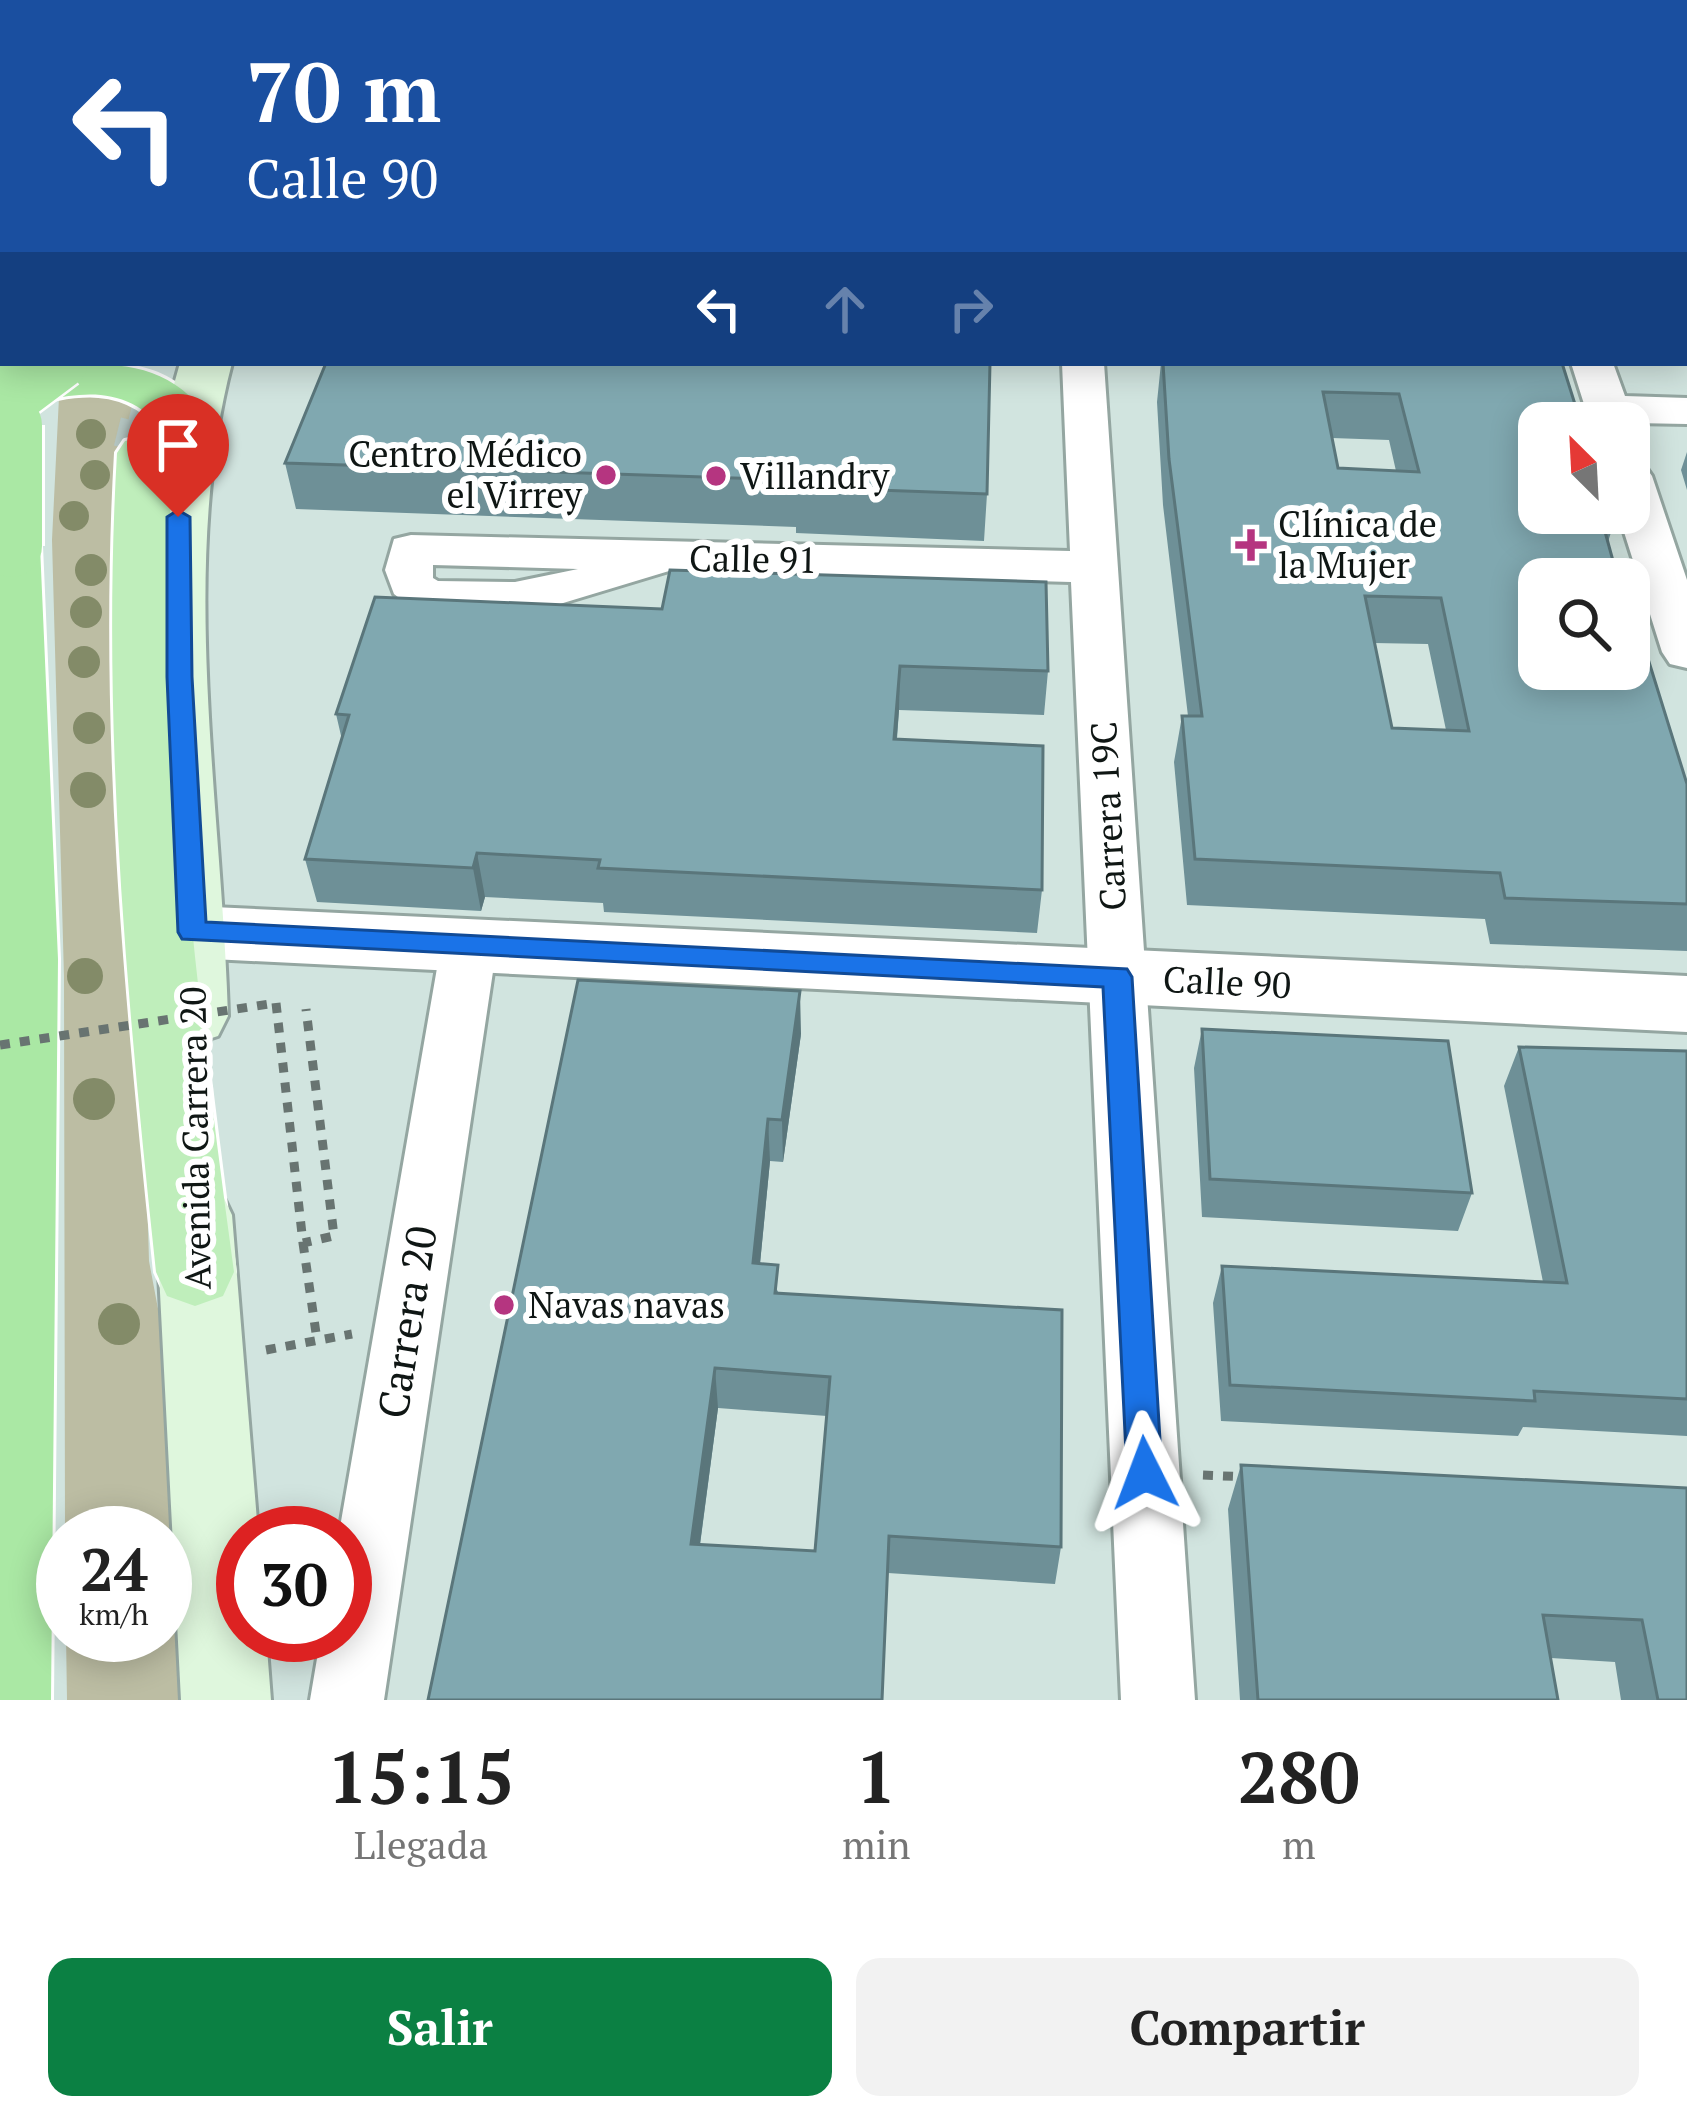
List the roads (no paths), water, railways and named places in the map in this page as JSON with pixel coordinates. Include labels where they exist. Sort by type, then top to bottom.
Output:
[{"type":"highway","points":[[6,1700],[23,959],[10,366]]},
{"type":"highway","points":[[0,412],[60,366]]},
{"type":"highway","points":[[0,396],[55,382],[126,383],[166,394],[167,440]]},
{"type":"main road","name":"Avenida Carrera 20","points":[[204,366],[167,440],[180,489],[176,577],[192,932],[195,1272],[226,1700]]},
{"type":"main road","points":[[167,440],[139,597],[154,937],[195,1272]]},
{"type":"street","name":"Carrera 19C","points":[[1083,366],[1158,1700]]},
{"type":"street","points":[[1593,366],[1605,402]]},
{"type":"street","points":[[1650,413],[1687,411]]},
{"type":"street","points":[[1648,534],[1687,652]]},
{"type":"street","name":"Calle 91","points":[[411,550],[409,577],[415,588],[430,596],[510,602],[545,596],[663,557],[1094,567]]},
{"type":"street","name":"Calle 90","points":[[192,932],[1687,1004]]},
{"type":"street","name":"Carrera 20","points":[[347,1700],[469,945]]},
{"type":"tunnel","points":[[150,428],[166,366]]},
{"type":"tunnel","points":[[144,453],[151,425]]},
{"type":"place","name":"Centro Médico el Virrey","points":[[606,475]]},
{"type":"place","name":"Villandry","points":[[716,476]]},
{"type":"place","name":"Clínica de la Mujer","points":[[1251,545]]},
{"type":"place","name":"Navas navas","points":[[504,1305]]}]
